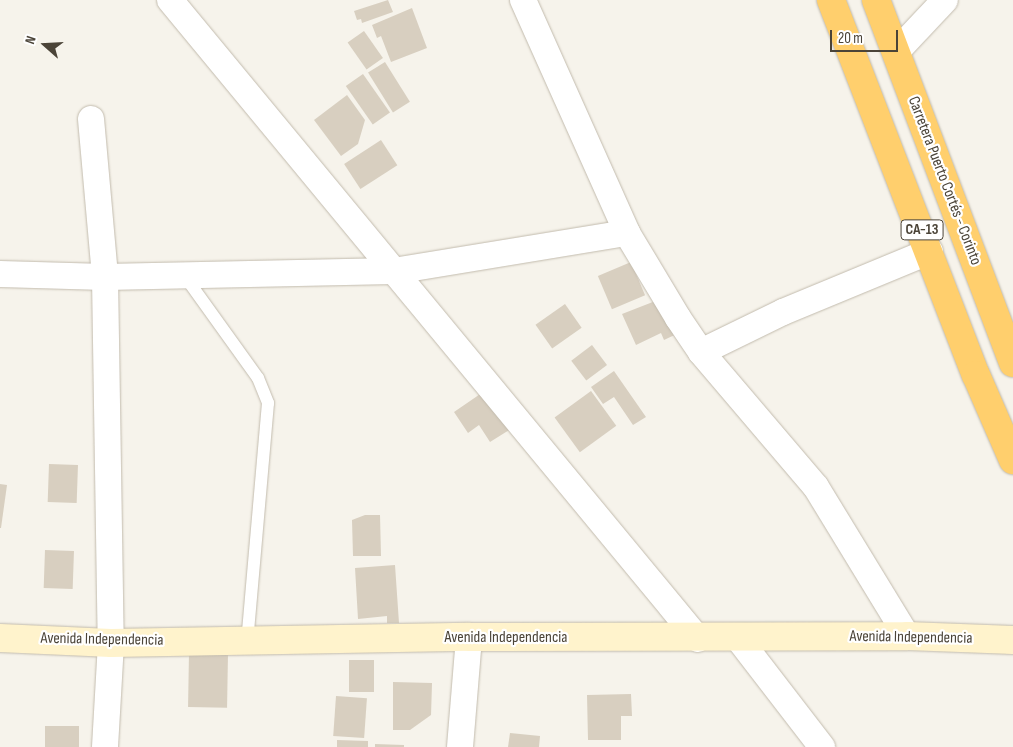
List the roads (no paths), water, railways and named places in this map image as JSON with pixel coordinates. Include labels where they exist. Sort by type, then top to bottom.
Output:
[{"type":"highway","name":"CA-13","points":[[831,0],[930,251],[976,375],[1013,460]]},
{"type":"highway","name":"Carretera Puerto Cortés - Corinto","points":[[876,0],[1013,363]]},
{"type":"street","points":[[170,0],[698,639]]},
{"type":"street","points":[[523,0],[626,233],[700,352],[816,487],[907,636]]},
{"type":"street","points":[[896,52],[945,0]]},
{"type":"street","points":[[91,119],[105,277],[111,643],[105,747]]},
{"type":"street","points":[[0,274],[105,277],[182,273],[394,271],[626,233]]},
{"type":"street","points":[[700,352],[783,312],[930,251]]},
{"type":"street","name":"Avenida Independencia","points":[[0,638],[111,643],[469,637],[698,639],[907,636],[1013,640]]},
{"type":"street","points":[[460,747],[469,637]]},
{"type":"street","points":[[738,638],[822,747]]},
{"type":"lane","points":[[182,273],[258,378],[268,403],[247,641]]}]
